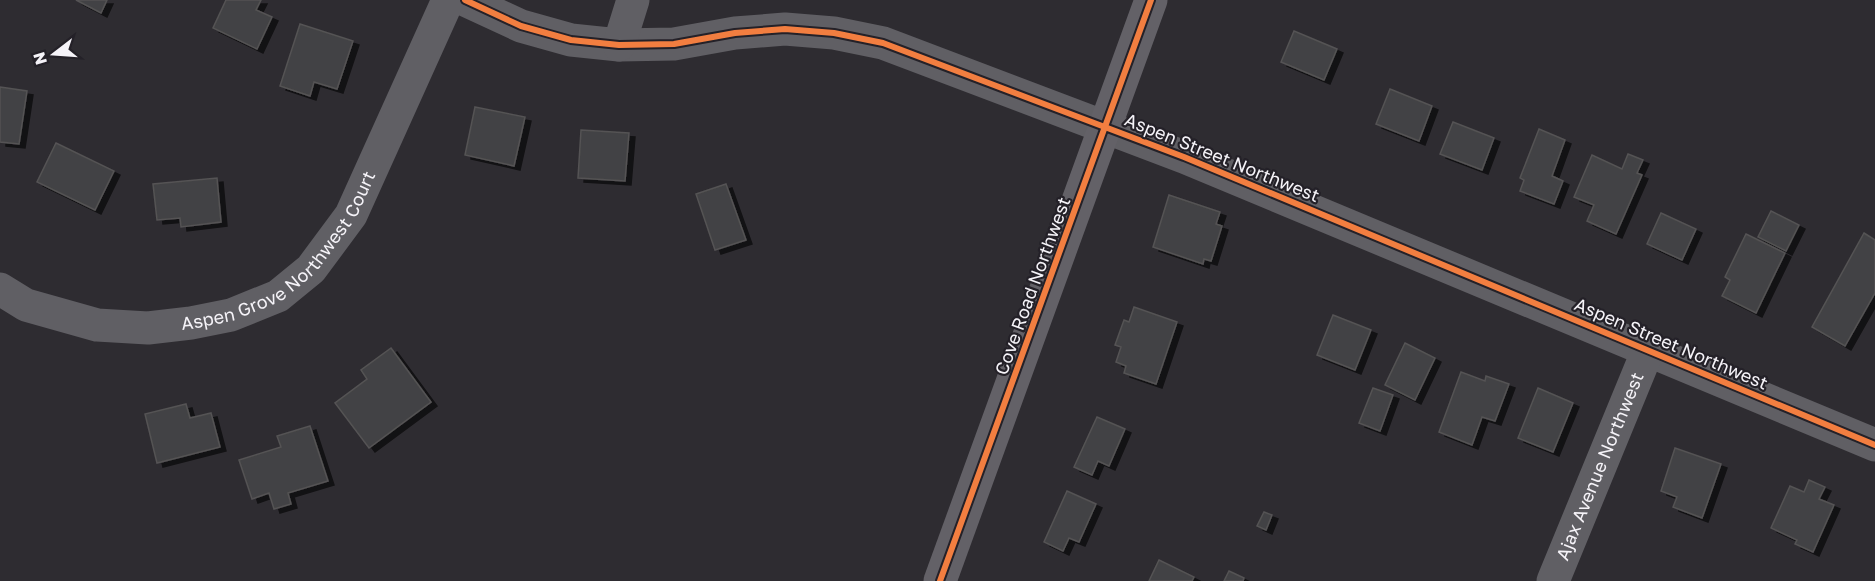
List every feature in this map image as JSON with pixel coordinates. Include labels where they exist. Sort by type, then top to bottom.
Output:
[{"type":"main road","name":"Cove Road Northwest","points":[[947,579],[1151,0]]},
{"type":"street","name":"Aspen Grove Northwest Court","points":[[0,289],[26,305],[97,325],[148,328],[231,315],[278,296],[311,268],[351,214],[448,0]]},
{"type":"street","name":"Aspen Street Northwest","points":[[465,0],[522,27],[571,40],[619,45],[674,44],[735,33],[784,29],[834,33],[883,43],[1184,157],[1875,445]]},
{"type":"street","points":[[619,45],[633,0]]},
{"type":"street","name":"Ajax Avenue Northwest","points":[[1553,581],[1648,350]]},
{"type":"building","points":[[76,0],[107,0],[101,13]]},
{"type":"building","points":[[226,0],[261,0],[256,10],[272,17],[257,49],[213,28]]},
{"type":"building","points":[[300,24],[353,41],[337,89],[314,82],[310,96],[280,86]]},
{"type":"building","points":[[1294,31],[1337,49],[1324,80],[1281,62]]},
{"type":"building","points":[[0,87],[27,91],[19,144],[0,142]]},
{"type":"building","points":[[1390,89],[1432,106],[1419,141],[1376,124]]},
{"type":"building","points":[[475,107],[525,117],[514,166],[465,155]]},
{"type":"building","points":[[1453,122],[1494,138],[1482,170],[1440,154]]},
{"type":"building","points":[[1539,129],[1565,140],[1552,176],[1563,181],[1554,204],[1520,191],[1524,180],[1520,178]]},
{"type":"building","points":[[581,130],[629,133],[625,181],[578,178]]},
{"type":"building","points":[[56,143],[114,171],[95,210],[37,182]]},
{"type":"building","points":[[1628,154],[1643,160],[1637,173],[1642,175],[1616,234],[1587,221],[1594,205],[1574,197],[1592,155],[1622,169]]},
{"type":"building","points":[[217,178],[221,222],[181,227],[180,218],[157,220],[153,184]]},
{"type":"building","points":[[726,184],[746,240],[715,250],[696,194]]},
{"type":"building","points":[[1169,195],[1220,212],[1216,224],[1222,226],[1211,261],[1204,259],[1203,264],[1153,247]]},
{"type":"building","points":[[1771,211],[1799,225],[1786,251],[1758,237]]},
{"type":"building","points":[[1661,213],[1696,229],[1682,260],[1647,244]]},
{"type":"building","points":[[1864,233],[1875,240],[1875,293],[1845,346],[1812,327]]},
{"type":"building","points":[[1746,234],[1785,253],[1756,313],[1722,296],[1730,280],[1725,277]]},
{"type":"building","points":[[1134,307],[1177,322],[1156,384],[1124,373],[1126,366],[1116,362],[1121,347],[1115,345],[1124,320],[1129,322]]},
{"type":"building","points":[[1333,315],[1371,330],[1355,370],[1317,355]]},
{"type":"building","points":[[1405,343],[1435,358],[1415,400],[1385,385]]},
{"type":"building","points":[[391,348],[431,402],[369,448],[335,403],[367,379],[361,370]]},
{"type":"building","points":[[1461,372],[1485,381],[1486,376],[1509,384],[1495,421],[1482,417],[1472,445],[1439,432]]},
{"type":"building","points":[[1373,388],[1393,395],[1380,431],[1359,423]]},
{"type":"building","points":[[1538,388],[1573,403],[1553,452],[1518,438]]},
{"type":"building","points":[[186,404],[190,418],[211,413],[220,447],[157,463],[145,414]]},
{"type":"building","points":[[1097,417],[1125,429],[1109,466],[1098,461],[1092,475],[1074,467]]},
{"type":"building","points":[[310,426],[328,481],[288,493],[291,504],[274,509],[269,493],[252,499],[239,460],[281,447],[277,436]]},
{"type":"building","points":[[1675,448],[1721,464],[1702,518],[1673,507],[1677,497],[1661,491]]},
{"type":"building","points":[[1809,480],[1825,487],[1819,499],[1834,505],[1813,552],[1795,544],[1797,540],[1771,528],[1790,486],[1804,492]]},
{"type":"building","points":[[1067,491],[1096,504],[1079,542],[1069,538],[1063,551],[1044,542]]},
{"type":"building","points":[[1264,512],[1272,515],[1266,530],[1257,526]]},
{"type":"building","points":[[1159,560],[1194,577],[1192,581],[1149,581]]},
{"type":"building","points":[[1229,571],[1244,578],[1243,581],[1224,581]]},
{"type":"cycle path","points":[[465,0],[521,26],[571,40],[619,45],[674,44],[735,33],[785,29],[834,33],[883,43],[1184,157],[1875,445]]},
{"type":"cycle path","points":[[940,581],[1151,0]]}]
